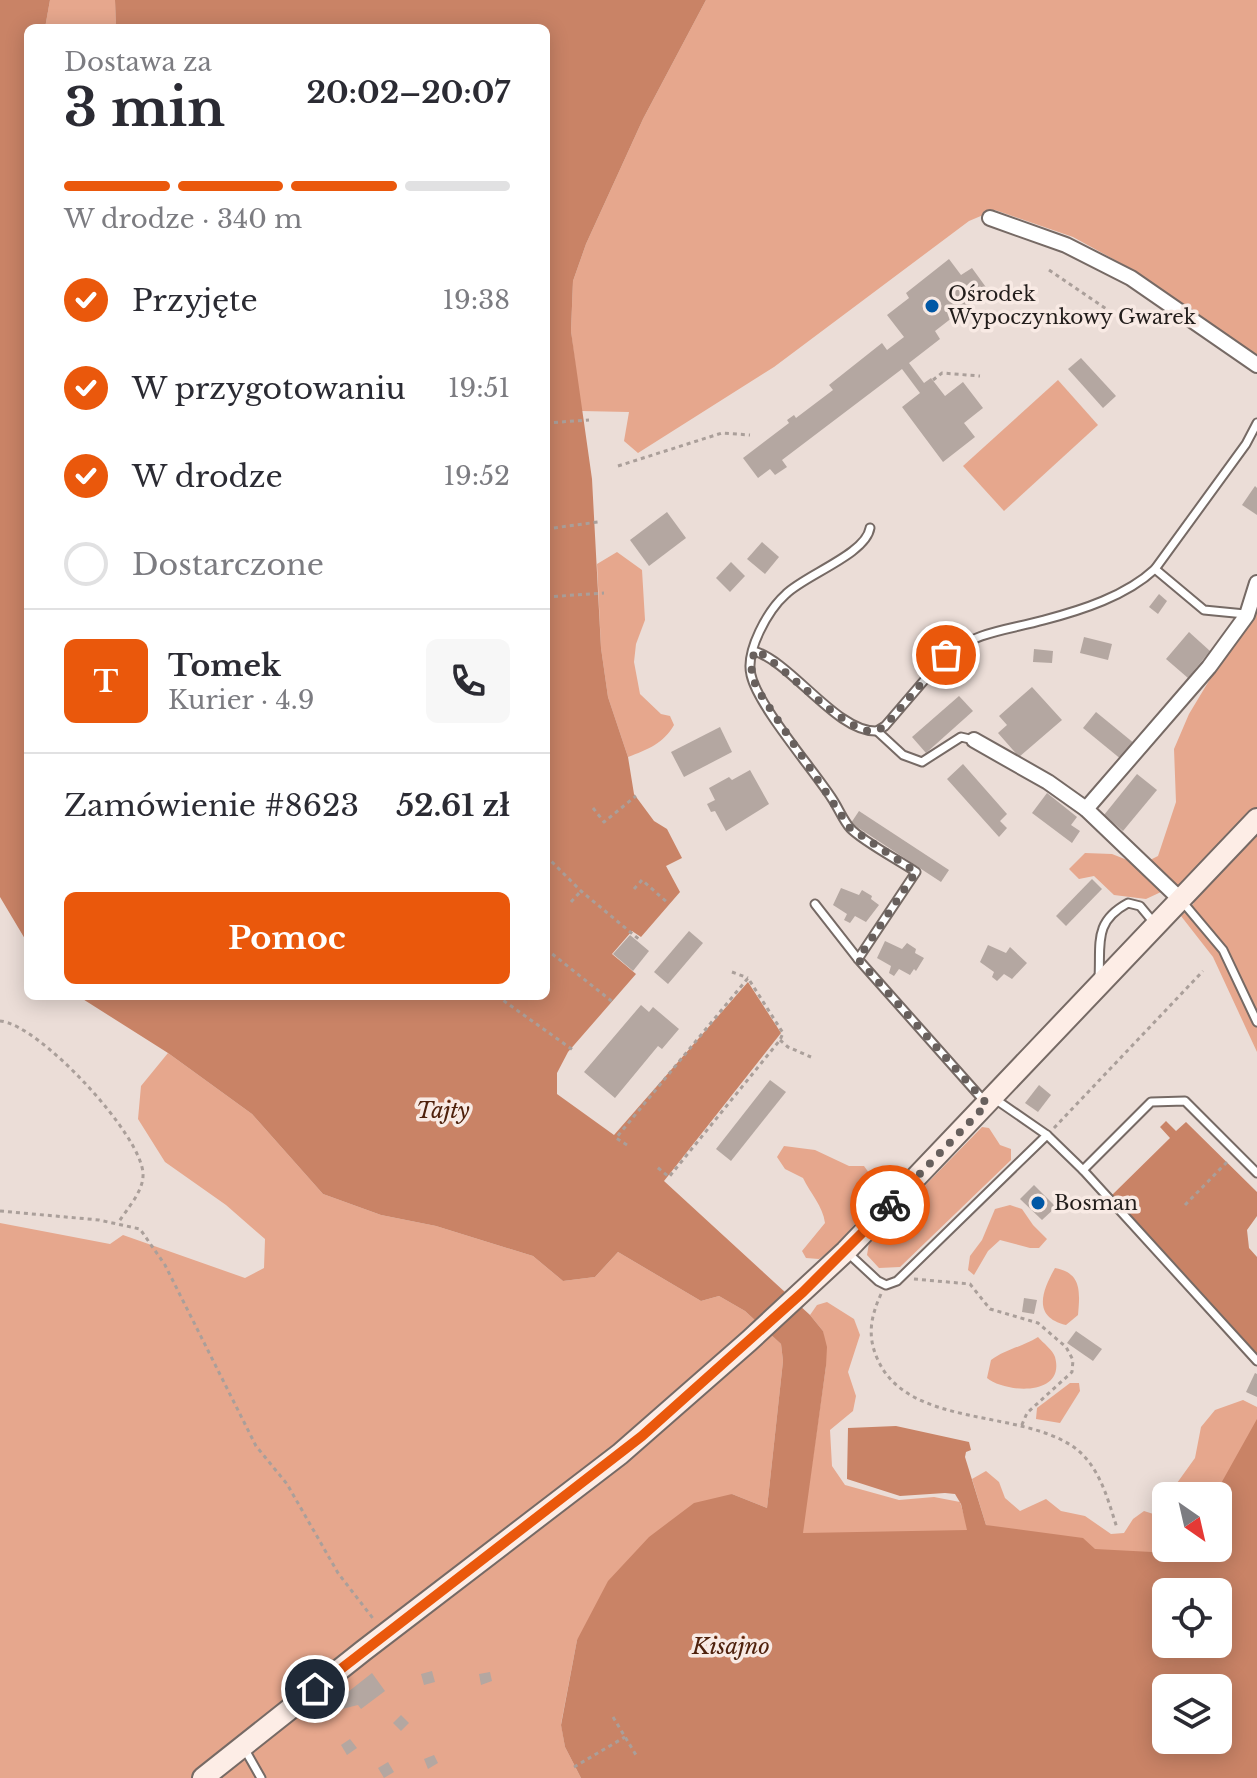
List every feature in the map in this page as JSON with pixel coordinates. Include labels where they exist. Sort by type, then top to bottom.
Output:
[{"type":"main road","points":[[203,1778],[620,1454],[803,1292],[990,1101],[1257,819]]},
{"type":"street","points":[[990,218],[1066,245],[1131,278],[1257,365]]},
{"type":"street","points":[[1086,809],[1209,667],[1247,615],[1257,583]]},
{"type":"street","points":[[974,740],[1048,782],[1086,809],[1181,900]]},
{"type":"lane","points":[[877,731],[885,726],[946,655],[958,646],[974,637],[1014,625],[1043,621],[1140,583],[1155,569],[1246,444],[1257,423]]},
{"type":"lane","points":[[858,959],[916,872],[850,828],[759,692],[751,675],[761,629],[772,609],[787,592],[855,549],[867,539],[870,528]]},
{"type":"lane","points":[[1155,569],[1204,610],[1247,615]]},
{"type":"lane","points":[[754,651],[767,657],[843,717],[861,728],[877,731],[903,755],[922,762],[961,737],[974,740]]},
{"type":"lane","points":[[1181,900],[1223,950],[1257,1022]]},
{"type":"lane","points":[[1099,986],[1102,925],[1112,912],[1128,903],[1140,906],[1156,926]]},
{"type":"lane","points":[[815,904],[858,959],[990,1101],[1047,1135],[1083,1170],[1257,1361]]},
{"type":"lane","points":[[1083,1170],[1151,1102],[1185,1101],[1257,1173]]},
{"type":"lane","points":[[846,1251],[878,1281],[886,1285],[897,1281],[1047,1135]]},
{"type":"lane","points":[[243,1746],[261,1778]]},
{"type":"path","points":[[1049,270],[1108,310]]},
{"type":"path","points":[[933,380],[942,373],[980,376]]},
{"type":"path","points":[[550,423],[589,420]]},
{"type":"path","points":[[618,466],[722,433],[750,435]]},
{"type":"path","points":[[550,528],[598,522]]},
{"type":"path","points":[[550,597],[604,593]]},
{"type":"path","points":[[593,808],[604,822],[636,796]]},
{"type":"path","points":[[550,860],[581,891],[641,941]]},
{"type":"path","points":[[634,889],[642,880],[669,904]]},
{"type":"path","points":[[571,902],[581,891]]},
{"type":"path","points":[[550,952],[614,1003]]},
{"type":"path","points":[[1047,1135],[1203,971]]},
{"type":"path","points":[[657,1167],[669,1177],[783,1033],[748,978],[732,972]]},
{"type":"path","points":[[627,1145],[616,1138],[748,978]]},
{"type":"path","points":[[503,1000],[573,1050]]},
{"type":"path","points":[[0,1021],[32,1034],[88,1085],[137,1155],[143,1174],[140,1189],[118,1223]]},
{"type":"path","points":[[780,1040],[811,1057]]},
{"type":"path","points":[[1185,1205],[1227,1162]]},
{"type":"path","points":[[0,1211],[118,1223],[140,1229],[165,1265],[256,1446],[287,1484],[338,1573],[385,1634]]},
{"type":"path","points":[[904,1273],[919,1281],[970,1284],[990,1309],[1038,1323],[1071,1353],[1072,1372],[1027,1413],[1021,1427]]},
{"type":"path","points":[[886,1285],[869,1330],[874,1351],[891,1382],[925,1402],[1052,1435],[1077,1449],[1092,1466],[1105,1489],[1117,1528]]},
{"type":"path","points":[[613,1717],[636,1755]]},
{"type":"path","points":[[574,1767],[625,1737]]},
{"type":"shaded area","points":[[50,0],[115,0],[116,24],[46,24]]},
{"type":"shaded area","points":[[706,0],[1257,0],[1257,356],[1135,271],[1073,237],[995,210],[969,221],[774,367],[638,453],[624,441],[629,412],[581,411],[571,331],[573,281],[586,244],[643,119]]},
{"type":"shaded area","points":[[1058,380],[1098,425],[1004,511],[963,466]]},
{"type":"shaded area","points":[[617,552],[642,570],[645,620],[636,644],[634,662],[640,694],[661,714],[670,716],[674,725],[660,741],[628,757],[608,697],[601,648],[597,564]]},
{"type":"shaded area","points":[[1257,601],[1257,1052],[1213,957],[1181,916],[1194,903],[1176,885],[1146,899],[1114,895],[1094,876],[1079,879],[1069,869],[1085,853],[1112,854],[1140,865],[1158,856],[1176,802],[1174,749],[1189,714]]},
{"type":"shaded area","points":[[168,1053],[252,1114],[323,1194],[381,1215],[436,1226],[533,1256],[563,1281],[595,1277],[618,1252],[701,1301],[719,1296],[745,1311],[781,1344],[783,1361],[767,1508],[732,1494],[577,1640],[561,1724],[565,1747],[581,1778],[0,1778],[0,1223],[110,1244],[123,1235],[245,1278],[264,1268],[265,1239],[226,1205],[165,1162],[138,1119],[141,1086]]},
{"type":"shaded area","points":[[982,1127],[989,1128],[1000,1145],[1011,1149],[1011,1160],[900,1267],[879,1268],[867,1255],[869,1243]]},
{"type":"shaded area","points":[[784,1146],[815,1150],[849,1166],[864,1166],[869,1173],[872,1204],[834,1248],[819,1259],[806,1258],[802,1251],[825,1223],[824,1217],[803,1178],[785,1169],[777,1157]]},
{"type":"shaded area","points":[[1010,1205],[1022,1209],[1047,1239],[1039,1248],[1000,1240],[988,1251],[974,1275],[968,1270],[970,1256],[982,1240],[995,1209]]},
{"type":"shaded area","points":[[1055,1268],[1070,1274],[1079,1291],[1078,1315],[1066,1325],[1055,1321],[1044,1310],[1046,1285]]},
{"type":"shaded area","points":[[827,1302],[854,1319],[860,1335],[848,1372],[856,1396],[853,1411],[830,1430],[832,1466],[845,1485],[899,1500],[934,1497],[960,1502],[983,1578],[802,1533],[826,1366],[823,1331],[810,1315],[817,1305]]},
{"type":"shaded area","points":[[1038,1337],[1055,1357],[1056,1370],[1052,1379],[1032,1388],[1019,1388],[1007,1387],[987,1378],[991,1360]]},
{"type":"shaded area","points":[[1070,1383],[1079,1383],[1080,1391],[1060,1423],[1036,1419],[1037,1408]]},
{"type":"shaded area","points":[[1243,1400],[1257,1407],[1257,1532],[1232,1548],[1232,1482],[1178,1482],[1195,1458],[1201,1427],[1215,1410]]},
{"type":"shaded area","points":[[986,1471],[999,1482],[1005,1498],[1020,1511],[1046,1499],[1061,1511],[1085,1516],[1111,1534],[1124,1533],[1133,1519],[1144,1511],[1152,1514],[1152,1562],[1212,1562],[1187,1578],[1152,1578],[1152,1587],[986,1525],[972,1479]]},
{"type":"water","points":[[0,0],[50,0],[46,24],[24,24],[24,937],[0,897]]},
{"type":"water","points":[[115,0],[706,0],[643,119],[586,244],[573,281],[571,331],[592,479],[601,648],[608,697],[628,757],[634,794],[654,821],[667,829],[682,858],[666,866],[680,892],[641,937],[632,931],[612,954],[636,974],[568,1052],[557,1073],[557,1094],[614,1135],[748,982],[781,1033],[664,1181],[810,1315],[823,1331],[827,1347],[826,1366],[803,1533],[967,1530],[961,1504],[955,1494],[900,1496],[847,1479],[848,1428],[896,1426],[969,1442],[971,1450],[966,1452],[965,1457],[986,1525],[1083,1538],[1095,1549],[1152,1552],[1152,1562],[1232,1562],[1232,1482],[1222,1482],[1257,1419],[1257,1778],[581,1778],[565,1747],[561,1725],[577,1640],[608,1581],[649,1537],[694,1503],[732,1494],[767,1508],[783,1361],[781,1344],[745,1311],[719,1296],[701,1301],[618,1252],[595,1277],[563,1281],[533,1256],[436,1226],[381,1215],[323,1194],[252,1114],[168,1053],[84,1000],[550,1000],[550,24],[116,24]]},
{"type":"water","points":[[1166,1121],[1176,1131],[1186,1122],[1257,1192],[1257,1216],[1247,1230],[1249,1248],[1257,1257],[1257,1354],[1111,1196],[1170,1138],[1160,1127]]},
{"type":"building","points":[[949,259],[961,275],[972,268],[988,290],[935,331],[940,339],[909,363],[924,383],[931,378],[945,396],[963,382],[983,408],[964,423],[975,437],[943,462],[902,407],[920,393],[902,369],[782,460],[787,467],[775,475],[770,469],[758,478],[743,458],[789,423],[787,420],[794,415],[796,418],[833,390],[829,385],[882,343],[887,350],[904,337],[887,315],[909,298],[906,293]]},
{"type":"building","points":[[1081,358],[1116,396],[1103,408],[1068,369]]},
{"type":"building","points":[[1255,486],[1257,488],[1257,515],[1242,505]]},
{"type":"building","points":[[667,512],[686,538],[649,566],[630,540]]},
{"type":"building","points":[[762,542],[779,557],[765,574],[747,559]]},
{"type":"building","points":[[731,562],[745,576],[730,592],[716,578]]},
{"type":"building","points":[[1159,594],[1167,601],[1158,614],[1149,607]]},
{"type":"building","points":[[1189,632],[1210,651],[1188,678],[1166,659]]},
{"type":"building","points":[[1084,637],[1112,644],[1108,660],[1080,653]]},
{"type":"building","points":[[1034,649],[1053,651],[1052,663],[1033,662]]},
{"type":"building","points":[[1032,687],[1062,720],[1019,757],[998,733],[1007,725],[999,716]]},
{"type":"building","points":[[959,696],[973,711],[926,753],[912,737]]},
{"type":"building","points":[[1096,712],[1135,744],[1122,760],[1083,728]]},
{"type":"building","points":[[720,727],[732,752],[684,777],[671,752]]},
{"type":"building","points":[[963,764],[1007,814],[1000,821],[1007,828],[999,837],[947,779]]},
{"type":"building","points":[[750,770],[769,804],[726,831],[715,811],[711,812],[707,804],[715,800],[709,788]]},
{"type":"building","points":[[1137,774],[1157,790],[1123,831],[1104,815]]},
{"type":"building","points":[[1047,793],[1077,817],[1071,825],[1080,831],[1072,843],[1032,813]]},
{"type":"building","points":[[859,811],[949,870],[941,882],[851,823]]},
{"type":"building","points":[[1092,879],[1102,889],[1066,926],[1056,916]]},
{"type":"building","points":[[841,888],[859,895],[862,890],[879,905],[866,922],[855,916],[850,923],[844,920],[847,914],[833,905]]},
{"type":"building","points":[[689,931],[703,943],[668,984],[654,972]]},
{"type":"building","points":[[630,935],[649,951],[633,971],[613,954]]},
{"type":"building","points":[[885,941],[902,949],[907,943],[916,949],[915,953],[924,958],[916,971],[914,969],[910,975],[899,969],[894,976],[889,973],[891,966],[877,958]]},
{"type":"building","points":[[988,945],[1006,953],[1010,947],[1027,963],[1012,979],[1004,974],[997,981],[992,977],[994,972],[980,962]]},
{"type":"building","points":[[641,1005],[649,1012],[653,1007],[679,1029],[662,1049],[658,1046],[615,1098],[584,1072]]},
{"type":"building","points":[[770,1080],[786,1092],[731,1161],[716,1149]]},
{"type":"building","points":[[1039,1085],[1051,1095],[1038,1112],[1025,1103]]},
{"type":"building","name":"Bosman","points":[[1034,1185],[1056,1207],[1042,1220],[1020,1199]]},
{"type":"building","points":[[1024,1298],[1037,1300],[1034,1314],[1022,1312]]},
{"type":"building","points":[[1076,1331],[1102,1349],[1093,1361],[1067,1343]]},
{"type":"building","points":[[1257,1374],[1257,1397],[1246,1392]]},
{"type":"building","points":[[432,1671],[435,1682],[424,1685],[421,1674]]},
{"type":"building","points":[[490,1672],[492,1681],[481,1685],[479,1674]]},
{"type":"building","points":[[372,1673],[385,1691],[361,1709],[358,1705],[338,1710],[334,1703]]},
{"type":"building","points":[[401,1715],[409,1723],[401,1731],[393,1723]]},
{"type":"building","points":[[350,1739],[357,1748],[347,1755],[341,1745]]},
{"type":"building","points":[[434,1755],[438,1763],[428,1769],[424,1759]]},
{"type":"building","points":[[388,1762],[394,1772],[384,1778],[378,1768]]},
{"type":"way so far","points":[[890,1205],[987,1104],[858,959],[916,872],[850,828],[759,692],[751,675],[751,662],[754,651],[759,652],[833,711],[861,728],[877,731],[885,726],[946,655]]},
{"type":"place","name":"Ośrodek Wypoczynkowy Gwarek","points":[[932,306]]},
{"type":"place","name":"Bosman","points":[[1038,1203]]},
{"type":"route","points":[[315,1689],[642,1436],[803,1292],[890,1205]]},
{"type":"water label","name":"Tajty","points":[[443,1110]]},
{"type":"water label","name":"Kisajno","points":[[731,1646]]}]
